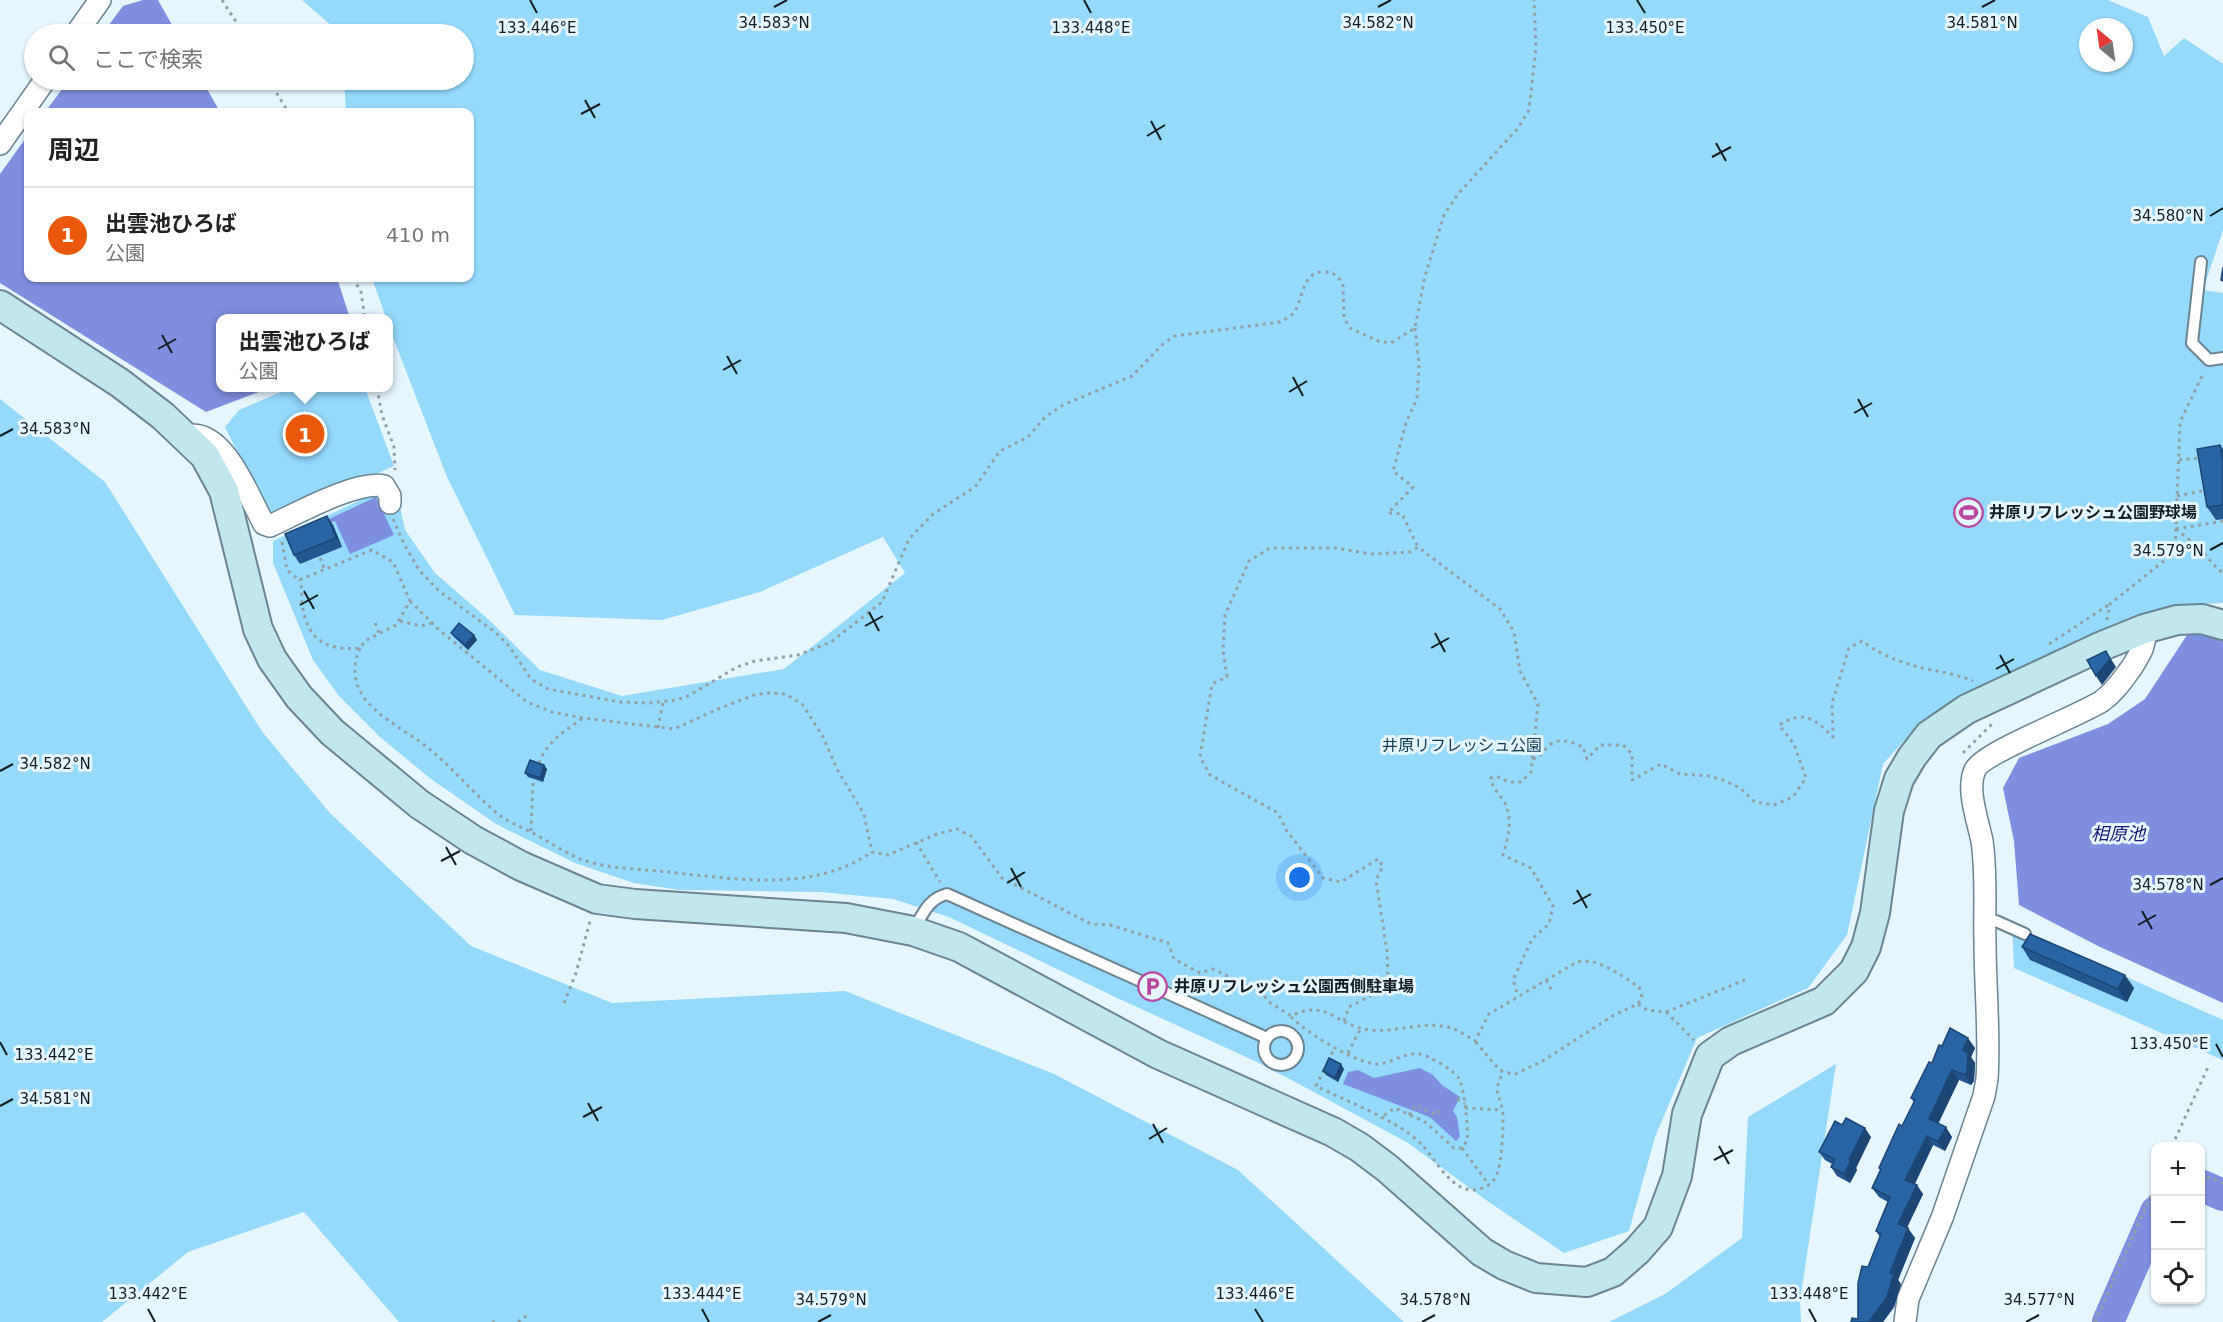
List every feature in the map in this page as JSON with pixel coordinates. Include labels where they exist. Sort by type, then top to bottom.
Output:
[{"type":"street","points":[[83,24],[100,0]]},
{"type":"street","points":[[25,108],[38,90]]},
{"type":"street","points":[[0,144],[24,110]]},
{"type":"street","points":[[0,305],[120,383],[163,416],[205,456],[224,491],[258,629],[272,659],[299,697],[332,732],[419,804],[473,840],[521,866],[597,899],[635,904],[846,918],[913,931],[959,947],[1158,1054],[1333,1132],[1388,1168],[1482,1252],[1504,1265],[1536,1278],[1587,1282],[1613,1272],[1637,1251],[1658,1227],[1677,1176],[1687,1114],[1710,1056],[1731,1041],[1824,1001],[1854,971],[1866,947],[1875,913],[1888,811],[1899,779],[1929,735],[1967,709],[2102,646],[2144,629],[2177,620],[2202,619],[2223,625]]},
{"type":"street","points":[[184,435],[200,435],[218,449],[238,476],[264,524],[270,526],[367,485],[387,494]]},
{"type":"street","points":[[1905,1322],[1908,1299],[1946,1207],[1984,1096],[1987,1079],[1984,942],[1986,867],[1971,788],[1975,768],[1990,755],[2078,715],[2109,696],[2121,683],[2144,648],[2144,629]]},
{"type":"lane","points":[[2201,262],[2192,343],[2209,360],[2223,358]]},
{"type":"lane","points":[[913,931],[929,903],[938,896],[947,894],[1267,1038]]},
{"type":"lane","points":[[1996,921],[2025,934]]},
{"type":"path","points":[[222,0],[238,24]]},
{"type":"path","points":[[1518,996],[1513,980],[1532,939],[1549,924],[1553,906],[1531,868],[1503,855],[1510,831],[1506,805],[1492,785],[1491,778],[1496,776],[1509,782],[1521,782],[1531,772],[1538,704],[1520,671],[1514,632],[1500,609],[1418,547],[1402,514],[1388,513],[1413,487],[1393,471],[1406,423],[1417,398],[1419,364],[1415,328],[1425,276],[1444,215],[1458,194],[1518,128],[1529,110],[1536,48],[1534,0]]},
{"type":"path","points":[[275,90],[286,108]]},
{"type":"path","points":[[378,392],[382,415],[394,447],[396,461],[387,494],[392,516],[418,570],[439,591],[495,632],[509,646],[531,679],[548,689],[620,702],[663,702],[688,696],[737,667],[755,661],[798,655],[831,642],[882,602],[909,539],[933,514],[975,487],[1000,451],[1028,437],[1045,417],[1063,405],[1132,376],[1164,343],[1175,336],[1280,322],[1294,314],[1309,277],[1316,272],[1334,273],[1343,284],[1344,318],[1350,328],[1377,341],[1391,343],[1415,328]]},
{"type":"path","points":[[355,282],[361,292],[364,314]]},
{"type":"path","points":[[2102,646],[2110,604],[2175,552],[2180,422],[2209,360]]},
{"type":"path","points":[[2179,460],[2208,457]]},
{"type":"path","points":[[2178,496],[2207,490]]},
{"type":"path","points":[[2176,529],[2223,521]]},
{"type":"path","points":[[270,526],[282,541],[287,570],[302,585],[303,611],[312,635],[322,644],[345,650],[360,648]]},
{"type":"path","points":[[2176,529],[2202,550],[2212,564],[2223,573]]},
{"type":"path","points":[[1344,1021],[1349,1007],[1370,996],[1388,978],[1387,951],[1376,880],[1383,866],[1378,859],[1341,882],[1323,878],[1287,831],[1278,813],[1210,775],[1200,757],[1212,684],[1227,677],[1223,650],[1224,615],[1249,561],[1270,548],[1336,548],[1371,554],[1410,552],[1418,547]]},
{"type":"path","points":[[299,580],[372,550],[393,562],[410,601],[432,623],[526,702],[552,712],[674,729],[754,695],[786,694],[803,705],[823,737],[837,769],[864,814],[872,852]]},
{"type":"path","points":[[320,558],[325,570]]},
{"type":"path","points":[[410,601],[396,626],[365,641],[360,648],[353,664],[359,690],[368,705],[432,751],[503,818],[581,859],[605,866],[744,880],[820,875],[851,864],[872,852],[888,855],[937,834],[957,829],[971,836],[1002,878],[1091,924],[1110,925],[1168,943],[1174,959],[1200,973],[1213,969],[1262,993],[1269,1002],[1290,1016],[1305,1030],[1335,1047],[1375,1064],[1410,1054],[1422,1054],[1459,1078],[1465,1102],[1467,1141],[1461,1148],[1454,1148],[1425,1122],[1411,1113],[1395,1108],[1380,1118]]},
{"type":"path","points":[[400,621],[421,626],[432,623]]},
{"type":"path","points":[[375,623],[379,633]]},
{"type":"path","points":[[1533,759],[1541,757],[1551,744],[1559,741],[1570,741],[1583,747],[1587,759],[1600,745],[1623,745],[1632,754],[1632,780],[1661,764],[1680,774],[1709,776],[1723,780],[1740,788],[1755,802],[1773,805],[1793,797],[1806,777],[1794,744],[1779,725],[1793,717],[1812,718],[1833,737],[1832,703],[1849,648],[1862,641],[1875,651],[1920,667],[1961,676],[1979,683]]},
{"type":"path","points":[[658,728],[663,702]]},
{"type":"path","points":[[539,763],[551,741],[583,718]]},
{"type":"path","points":[[531,832],[533,782]]},
{"type":"path","points":[[916,842],[937,878]]},
{"type":"path","points":[[564,1003],[576,973],[597,899]]},
{"type":"path","points":[[1290,1016],[1301,1011],[1323,1010],[1361,1028],[1373,1030],[1433,1025],[1454,1029],[1475,1041],[1503,1072],[1515,1074],[1541,1062],[1614,1015],[1638,1004],[1642,997],[1639,987],[1600,965],[1587,960],[1577,962],[1489,1014],[1475,1041]]},
{"type":"path","points":[[1546,980],[1552,991]]},
{"type":"path","points":[[1638,1004],[1647,1010],[1666,1012],[1745,980]]},
{"type":"path","points":[[1666,1012],[1701,1046]]},
{"type":"path","points":[[1348,1053],[1361,1028]]},
{"type":"path","points":[[1335,1047],[1316,1086],[1408,1132],[1456,1185],[1467,1190],[1476,1190],[1489,1185],[1498,1173],[1502,1110],[1496,1086],[1503,1072]]},
{"type":"path","points":[[2174,1142],[2209,1065]]},
{"type":"path","points":[[1458,1100],[1465,1102]]},
{"type":"path","points":[[1411,1113],[1415,1105],[1437,1115],[1440,1107]]},
{"type":"path","points":[[1465,1108],[1502,1110]]},
{"type":"path","points":[[1461,1148],[1489,1185]]},
{"type":"path","points":[[2205,1176],[2223,1183]]},
{"type":"path","points":[[2095,1322],[2151,1196]]},
{"type":"path","points":[[518,1322],[529,1314]]},
{"type":"green space","name":"井原リフレッシュ公園","points":[[302,0],[2108,0],[2148,17],[2164,56],[2184,38],[2223,64],[2223,230],[2203,290],[2223,293],[2223,603],[2179,605],[2116,627],[1921,722],[1883,764],[1847,935],[1808,988],[1697,1038],[1655,1137],[1629,1231],[1564,1253],[1408,1143],[1257,1062],[949,917],[893,899],[821,892],[679,890],[634,883],[575,863],[496,824],[431,779],[380,737],[339,696],[313,660],[273,563],[273,541],[395,484],[405,530],[435,573],[488,619],[540,670],[622,696],[784,669],[905,573],[883,537],[760,592],[662,620],[515,615],[447,477],[393,337],[393,314],[385,314],[373,282],[474,282],[474,108],[346,108],[345,90],[474,90],[474,24],[330,24]]},
{"type":"green space","points":[[281,392],[366,392],[394,466],[270,518],[225,427],[239,410]]},
{"type":"green space","points":[[0,399],[105,482],[263,733],[330,813],[471,946],[612,1003],[845,991],[1054,1074],[1238,1170],[1404,1322],[399,1322],[304,1212],[188,1252],[102,1322],[0,1322]]},
{"type":"green space","points":[[2012,926],[2223,1020],[2223,1060],[2014,968]]},
{"type":"green space","points":[[1836,1064],[1800,1300],[1801,1322],[1609,1322],[1665,1294],[1742,1238],[1748,1117]]},
{"type":"water","points":[[143,0],[158,0],[171,24],[110,24],[123,6]]},
{"type":"water","points":[[62,90],[208,90],[218,108],[48,108]]},
{"type":"water","points":[[24,141],[24,282],[338,282],[349,314],[216,314],[216,392],[258,392],[206,412],[0,283],[0,174]]},
{"type":"water","points":[[376,497],[394,535],[350,554],[335,521],[318,528],[316,525]]},
{"type":"water","name":"相原池","points":[[2189,632],[2223,637],[2223,1003],[2098,946],[2019,905],[2014,841],[2003,788],[2019,758],[2108,724],[2145,699]]},
{"type":"water","points":[[1420,1068],[1433,1075],[1442,1085],[1460,1097],[1453,1111],[1457,1117],[1460,1137],[1456,1141],[1431,1118],[1343,1084],[1348,1072],[1358,1070],[1374,1078]]},
{"type":"building","points":[[2220,445],[2223,460],[2223,505],[2207,507],[2197,449]]},
{"type":"building","points":[[327,516],[336,538],[294,555],[285,534]]},
{"type":"building","points":[[459,623],[474,635],[465,645],[451,633]]},
{"type":"building","points":[[2106,651],[2110,659],[2096,676],[2087,660]]},
{"type":"building","points":[[530,760],[544,765],[540,778],[525,773]]},
{"type":"building","points":[[2030,934],[2125,975],[2118,989],[2022,947]]},
{"type":"building","points":[[1950,1028],[1968,1038],[1963,1050],[1968,1053],[1967,1071],[1965,1075],[1952,1070],[1929,1119],[1946,1127],[1938,1142],[1927,1136],[1905,1180],[1917,1185],[1898,1224],[1908,1228],[1890,1273],[1894,1274],[1887,1297],[1869,1322],[1851,1322],[1852,1318],[1858,1319],[1858,1283],[1862,1266],[1868,1267],[1881,1234],[1876,1231],[1890,1197],[1872,1188],[1899,1124],[1902,1126],[1915,1100],[1911,1098]]},
{"type":"building","points":[[1329,1058],[1341,1064],[1335,1078],[1323,1071]]},
{"type":"building","points":[[1846,1118],[1865,1128],[1844,1174],[1831,1167],[1835,1159],[1819,1152],[1835,1121],[1842,1125]]},
{"type":"waterway","points":[[2205,1187],[2223,1195]]},
{"type":"waterway","points":[[2108,1322],[2151,1223]]},
{"type":"place","name":"出雲池ひろば","points":[[305,434]]},
{"type":"place","name":"井原リフレッシュ公園野球場","points":[[1968,512]]},
{"type":"place","name":"井原リフレッシュ公園西側駐車場","points":[[1153,986]]}]
